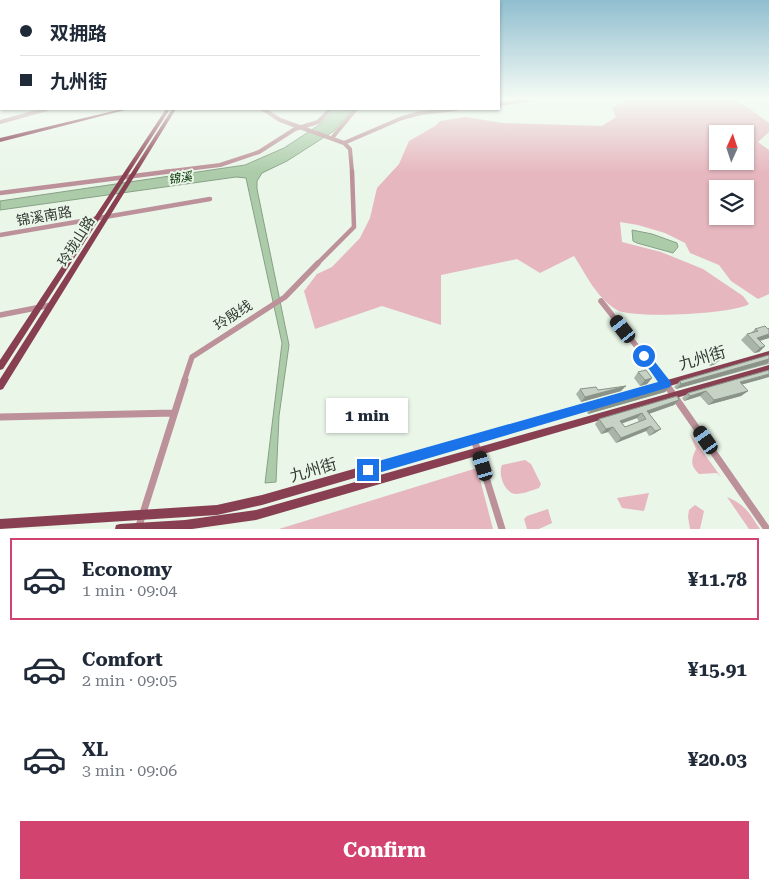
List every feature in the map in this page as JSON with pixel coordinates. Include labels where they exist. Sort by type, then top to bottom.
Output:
[{"type":"highway","points":[[0,139],[60,124]]},
{"type":"highway","points":[[0,139],[65,124]]},
{"type":"main road","name":"玲珑山路","points":[[0,367],[158,124]]},
{"type":"main road","name":"玲珑山路","points":[[0,386],[165,124]]},
{"type":"main road","name":"九州街","points":[[0,524],[216,510],[253,502],[769,354]]},
{"type":"main road","name":"九州街","points":[[120,529],[185,525],[256,515],[769,368]]},
{"type":"street","points":[[290,124],[344,143],[389,124]]},
{"type":"street","points":[[0,193],[123,178],[130,179],[220,165],[259,152],[295,129],[304,129],[315,124]]},
{"type":"street","points":[[332,138],[344,124]]},
{"type":"street","name":"玲殷线","points":[[138,528],[192,357],[285,297],[354,227],[352,158],[350,149],[344,143]]},
{"type":"street","name":"锦溪南路","points":[[0,235],[210,199]]},
{"type":"street","points":[[601,301],[675,395],[767,529]]},
{"type":"street","points":[[0,314],[51,304]]},
{"type":"street","points":[[0,417],[174,413]]},
{"type":"street","points":[[474,439],[502,529]]},
{"type":"shaded area","points":[[437,124],[602,126],[606,124],[769,124],[769,132],[758,142],[769,150],[769,294],[758,299],[731,281],[719,265],[690,253],[685,243],[665,233],[620,222],[622,242],[661,252],[703,269],[743,296],[749,304],[705,313],[662,315],[626,313],[617,310],[603,299],[592,286],[574,256],[540,273],[517,259],[441,275],[441,325],[382,306],[315,329],[304,291],[317,274],[332,267],[360,238],[370,218],[377,188],[399,164],[409,141]]},
{"type":"shaded area","points":[[690,434],[721,477],[717,473],[699,474],[696,471],[692,462],[696,449]]},
{"type":"shaded area","points":[[525,460],[531,464],[541,484],[539,488],[528,492],[512,493],[505,487],[503,482],[502,465]]},
{"type":"shaded area","points":[[477,468],[493,529],[279,529]]},
{"type":"shaded area","points":[[649,493],[644,511],[622,508],[617,498]]},
{"type":"shaded area","points":[[727,497],[743,506],[760,529],[749,529]]},
{"type":"shaded area","points":[[695,505],[704,511],[700,529],[690,529],[689,510]]},
{"type":"shaded area","points":[[548,509],[552,523],[539,529],[527,529],[524,519],[527,516]]},
{"type":"water","name":"锦溪","points":[[340,124],[334,131],[287,161],[262,173],[257,181],[257,189],[289,345],[279,416],[276,482],[265,483],[282,343],[246,178],[236,177],[0,210],[0,201],[245,165],[284,148],[319,125]]},
{"type":"water","points":[[632,230],[652,234],[677,243],[678,247],[673,253],[637,243],[633,241]]},
{"type":"building","points":[[765,326],[769,328],[769,334],[757,338],[765,346],[760,348],[747,334],[758,331],[755,329]]},
{"type":"building","points":[[713,351],[721,359],[716,360],[708,353]]},
{"type":"building","points":[[769,355],[769,359],[681,384],[680,381]]},
{"type":"building","points":[[646,370],[652,378],[645,380],[638,372]]},
{"type":"building","points":[[769,370],[769,374],[740,382],[748,391],[714,400],[706,391],[690,396],[688,393]]},
{"type":"building","points":[[669,384],[670,387],[592,409],[591,407]]},
{"type":"building","points":[[626,386],[585,397],[580,389],[596,387],[598,390]]},
{"type":"building","points":[[677,396],[679,400],[647,411],[661,429],[655,431],[651,426],[621,438],[613,427],[606,429],[599,419]],"holes":[[[642,413],[646,419],[625,427],[620,421]]]},
{"type":"route","points":[[368,470],[666,384],[644,356]]}]
